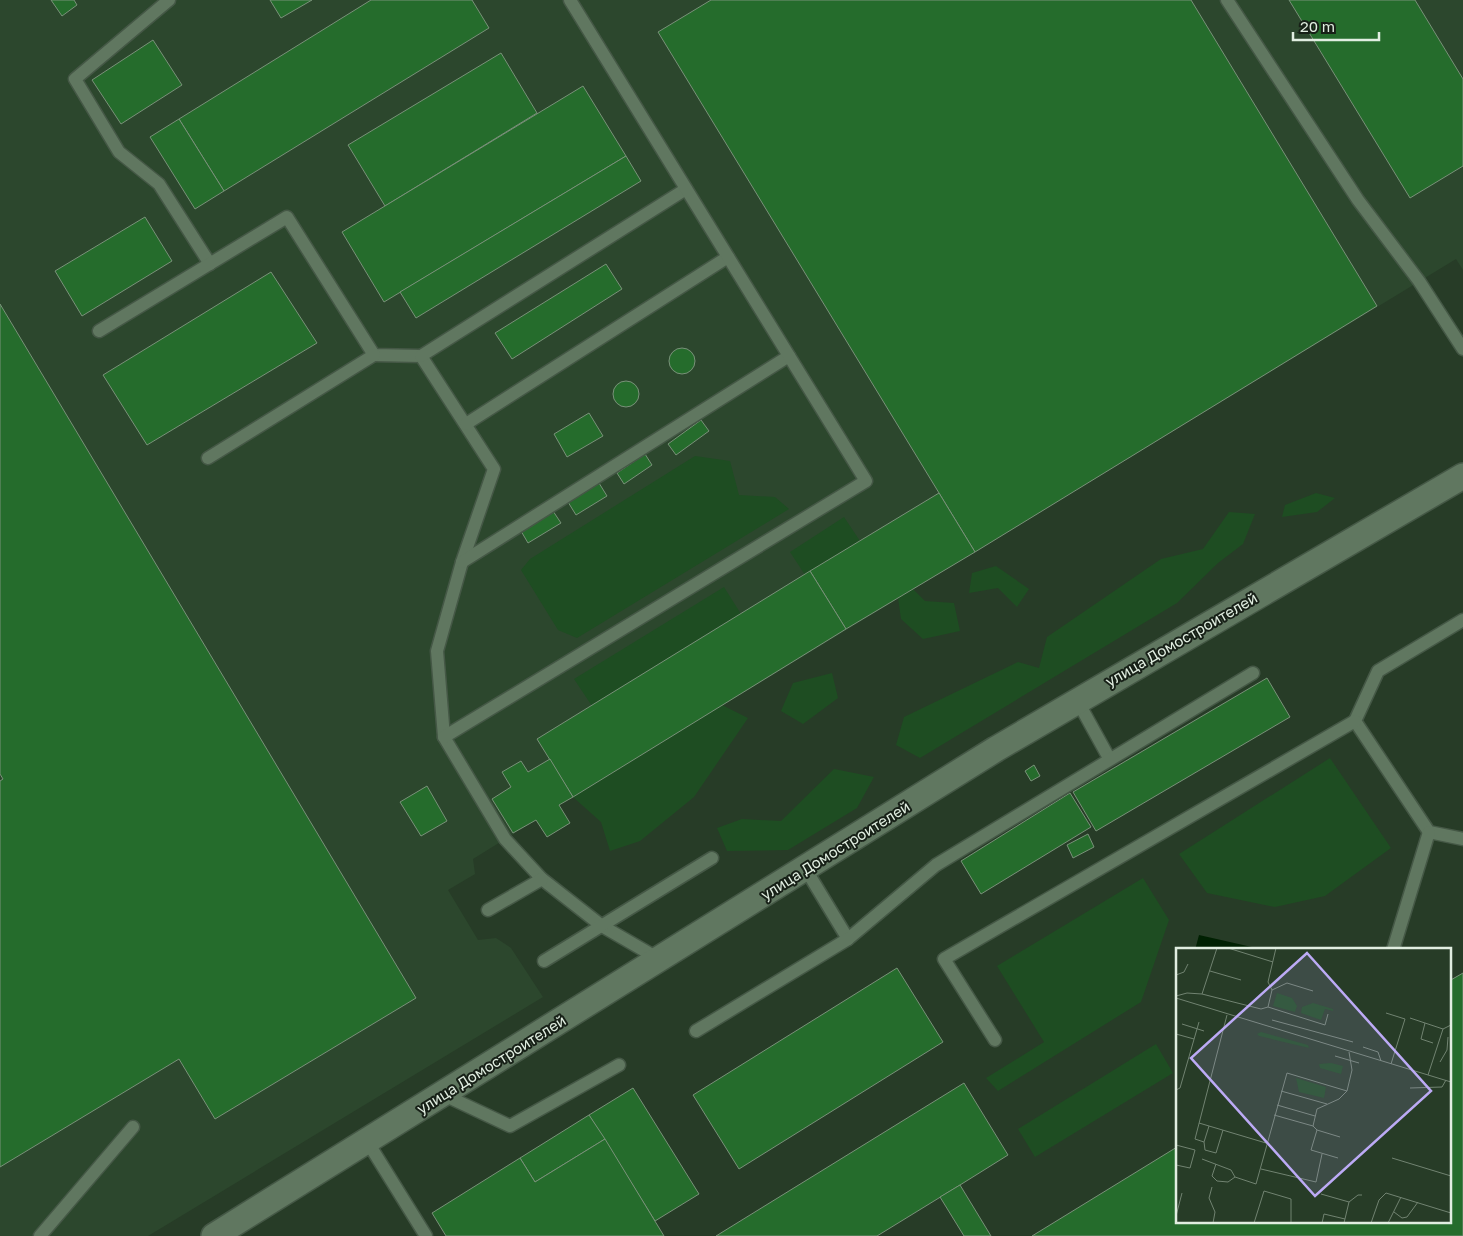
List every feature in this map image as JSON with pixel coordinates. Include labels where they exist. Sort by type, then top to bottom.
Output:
[{"type":"street","name":"улица Домостроителей","points":[[214,1236],[1077,700],[1463,476]]},
{"type":"lane","points":[[168,0],[75,78],[119,152],[158,184],[210,264]]},
{"type":"lane","points":[[444,737],[866,481],[570,0]]},
{"type":"lane","points":[[1226,0],[1358,200],[1419,282],[1463,349]]},
{"type":"lane","points":[[208,458],[374,355],[421,356],[686,189]]},
{"type":"lane","points":[[99,331],[287,217],[374,355]]},
{"type":"lane","points":[[466,424],[728,257]]},
{"type":"lane","points":[[421,356],[494,469],[462,562],[437,651],[444,737],[505,839],[542,879],[602,926],[659,959]]},
{"type":"lane","points":[[462,562],[789,356]]},
{"type":"lane","points":[[995,1040],[944,959],[1355,722],[1378,671],[1463,620]]},
{"type":"lane","points":[[696,1031],[848,939],[936,865],[1109,758],[1253,673]]},
{"type":"lane","points":[[1077,700],[1109,758]]},
{"type":"lane","points":[[1355,722],[1429,832],[1463,839]]},
{"type":"lane","points":[[1394,948],[1429,832]]},
{"type":"lane","points":[[544,961],[712,858]]},
{"type":"lane","points":[[805,868],[848,939]]},
{"type":"lane","points":[[488,910],[542,879]]},
{"type":"lane","points":[[442,1094],[510,1126],[619,1065]]},
{"type":"lane","points":[[40,1236],[133,1127]]},
{"type":"lane","points":[[367,1140],[426,1236]]},
{"type":"shaded area","points":[[0,0],[1463,0],[1463,270],[1456,259],[559,805],[570,823],[547,837],[536,820],[473,859],[475,874],[448,890],[478,940],[496,938],[511,948],[543,997],[148,1236],[0,1236]]},
{"type":"shaded area","points":[[695,456],[730,461],[739,495],[775,497],[789,509],[577,638],[558,630],[521,570],[530,559]]},
{"type":"shaded area","points":[[1316,493],[1335,498],[1317,512],[1282,517],[1285,505]]},
{"type":"shaded area","points":[[1229,512],[1255,514],[1243,544],[1218,563],[1177,603],[920,758],[896,745],[904,717],[1018,662],[1039,668],[1047,637],[1161,559],[1203,549]]},
{"type":"shaded area","points":[[844,517],[860,541],[805,575],[790,552]]},
{"type":"shaded area","points":[[996,566],[1029,589],[1017,607],[998,588],[969,593],[972,573]]},
{"type":"shaded area","points":[[724,587],[741,614],[592,706],[574,679]]},
{"type":"shaded area","points":[[913,589],[925,601],[954,603],[960,631],[923,639],[901,619],[898,598]]},
{"type":"shaded area","points":[[832,673],[838,698],[803,724],[781,711],[793,683]]},
{"type":"shaded area","points":[[722,705],[748,718],[694,797],[640,841],[610,851],[601,822],[573,797]]},
{"type":"shaded area","points":[[1330,758],[1391,848],[1325,896],[1275,907],[1207,893],[1179,854]]},
{"type":"shaded area","points":[[834,769],[874,777],[857,808],[788,850],[727,851],[717,828],[742,819],[781,821]]},
{"type":"shaded area","points":[[1143,878],[1169,920],[1141,1002],[998,1091],[986,1078],[1044,1042],[997,966]]},
{"type":"shaded area","points":[[1199,935],[1256,948],[1196,948]]},
{"type":"shaded area","points":[[1156,1044],[1173,1073],[1035,1157],[1018,1129]]},
{"type":"building","points":[[51,0],[74,0],[77,5],[62,16]]},
{"type":"building","points":[[270,0],[312,0],[281,18]]},
{"type":"building","points":[[371,0],[472,0],[489,28],[224,191],[179,119]]},
{"type":"building","points":[[711,0],[1191,0],[1377,306],[975,552],[658,32]]},
{"type":"building","points":[[1289,0],[1415,0],[1463,79],[1463,166],[1410,198]]},
{"type":"building","points":[[153,40],[182,85],[121,124],[92,80]]},
{"type":"building","points":[[501,53],[537,113],[385,206],[348,145]]},
{"type":"building","points":[[583,86],[626,156],[384,302],[342,232]]},
{"type":"building","points":[[179,119],[224,191],[195,209],[150,137]]},
{"type":"building","points":[[626,156],[641,181],[416,318],[400,292]]},
{"type":"building","points":[[145,217],[172,261],[82,316],[55,271]]},
{"type":"building","points":[[606,264],[622,289],[512,359],[495,333]]},
{"type":"building","points":[[271,272],[317,343],[147,445],[103,375]]},
{"type":"building","points":[[0,304],[416,998],[215,1119],[179,1059],[0,1167],[0,781],[3,779],[0,774]]},
{"type":"building","points":[[682,348],[691,352],[695,361],[691,370],[682,374],[673,370],[669,361],[673,352]]},
{"type":"building","points":[[626,381],[635,385],[639,394],[635,403],[626,407],[617,403],[613,394],[617,385]]},
{"type":"building","points":[[589,413],[603,436],[567,457],[554,434]]},
{"type":"building","points":[[701,420],[709,431],[676,455],[668,444]]},
{"type":"building","points":[[645,454],[652,465],[624,484],[617,473]]},
{"type":"building","points":[[599,483],[607,496],[576,515],[568,502]]},
{"type":"building","points":[[939,493],[975,552],[846,629],[810,571]]},
{"type":"building","points":[[553,511],[561,523],[528,543],[521,531]]},
{"type":"building","points":[[810,571],[846,629],[573,797],[537,739]]},
{"type":"building","points":[[1267,678],[1290,717],[1096,831],[1073,792]]},
{"type":"building","points":[[550,759],[573,797],[559,805],[570,823],[547,837],[536,820],[513,833],[492,799],[511,787],[502,772],[521,761],[528,772]]},
{"type":"building","points":[[1034,765],[1040,776],[1031,781],[1025,771]]},
{"type":"building","points":[[427,786],[447,821],[421,836],[400,802]]},
{"type":"building","points":[[1070,793],[1091,827],[981,894],[961,861]]},
{"type":"building","points":[[1088,834],[1094,847],[1073,858],[1067,845]]},
{"type":"building","points":[[897,968],[943,1042],[739,1169],[693,1095]]},
{"type":"building","points":[[1463,973],[1463,1236],[1032,1236],[1176,1148],[1176,1224],[1450,1224],[1450,980]]},
{"type":"building","points":[[964,1083],[1008,1155],[960,1185],[877,1236],[716,1236]]},
{"type":"building","points":[[633,1088],[699,1194],[655,1221],[589,1115]]},
{"type":"building","points":[[589,1115],[605,1139],[535,1182],[520,1158]]},
{"type":"building","points":[[605,1139],[664,1236],[446,1236],[432,1213],[520,1158],[535,1182]]},
{"type":"building","points":[[960,1185],[991,1236],[964,1236],[940,1197]]}]
